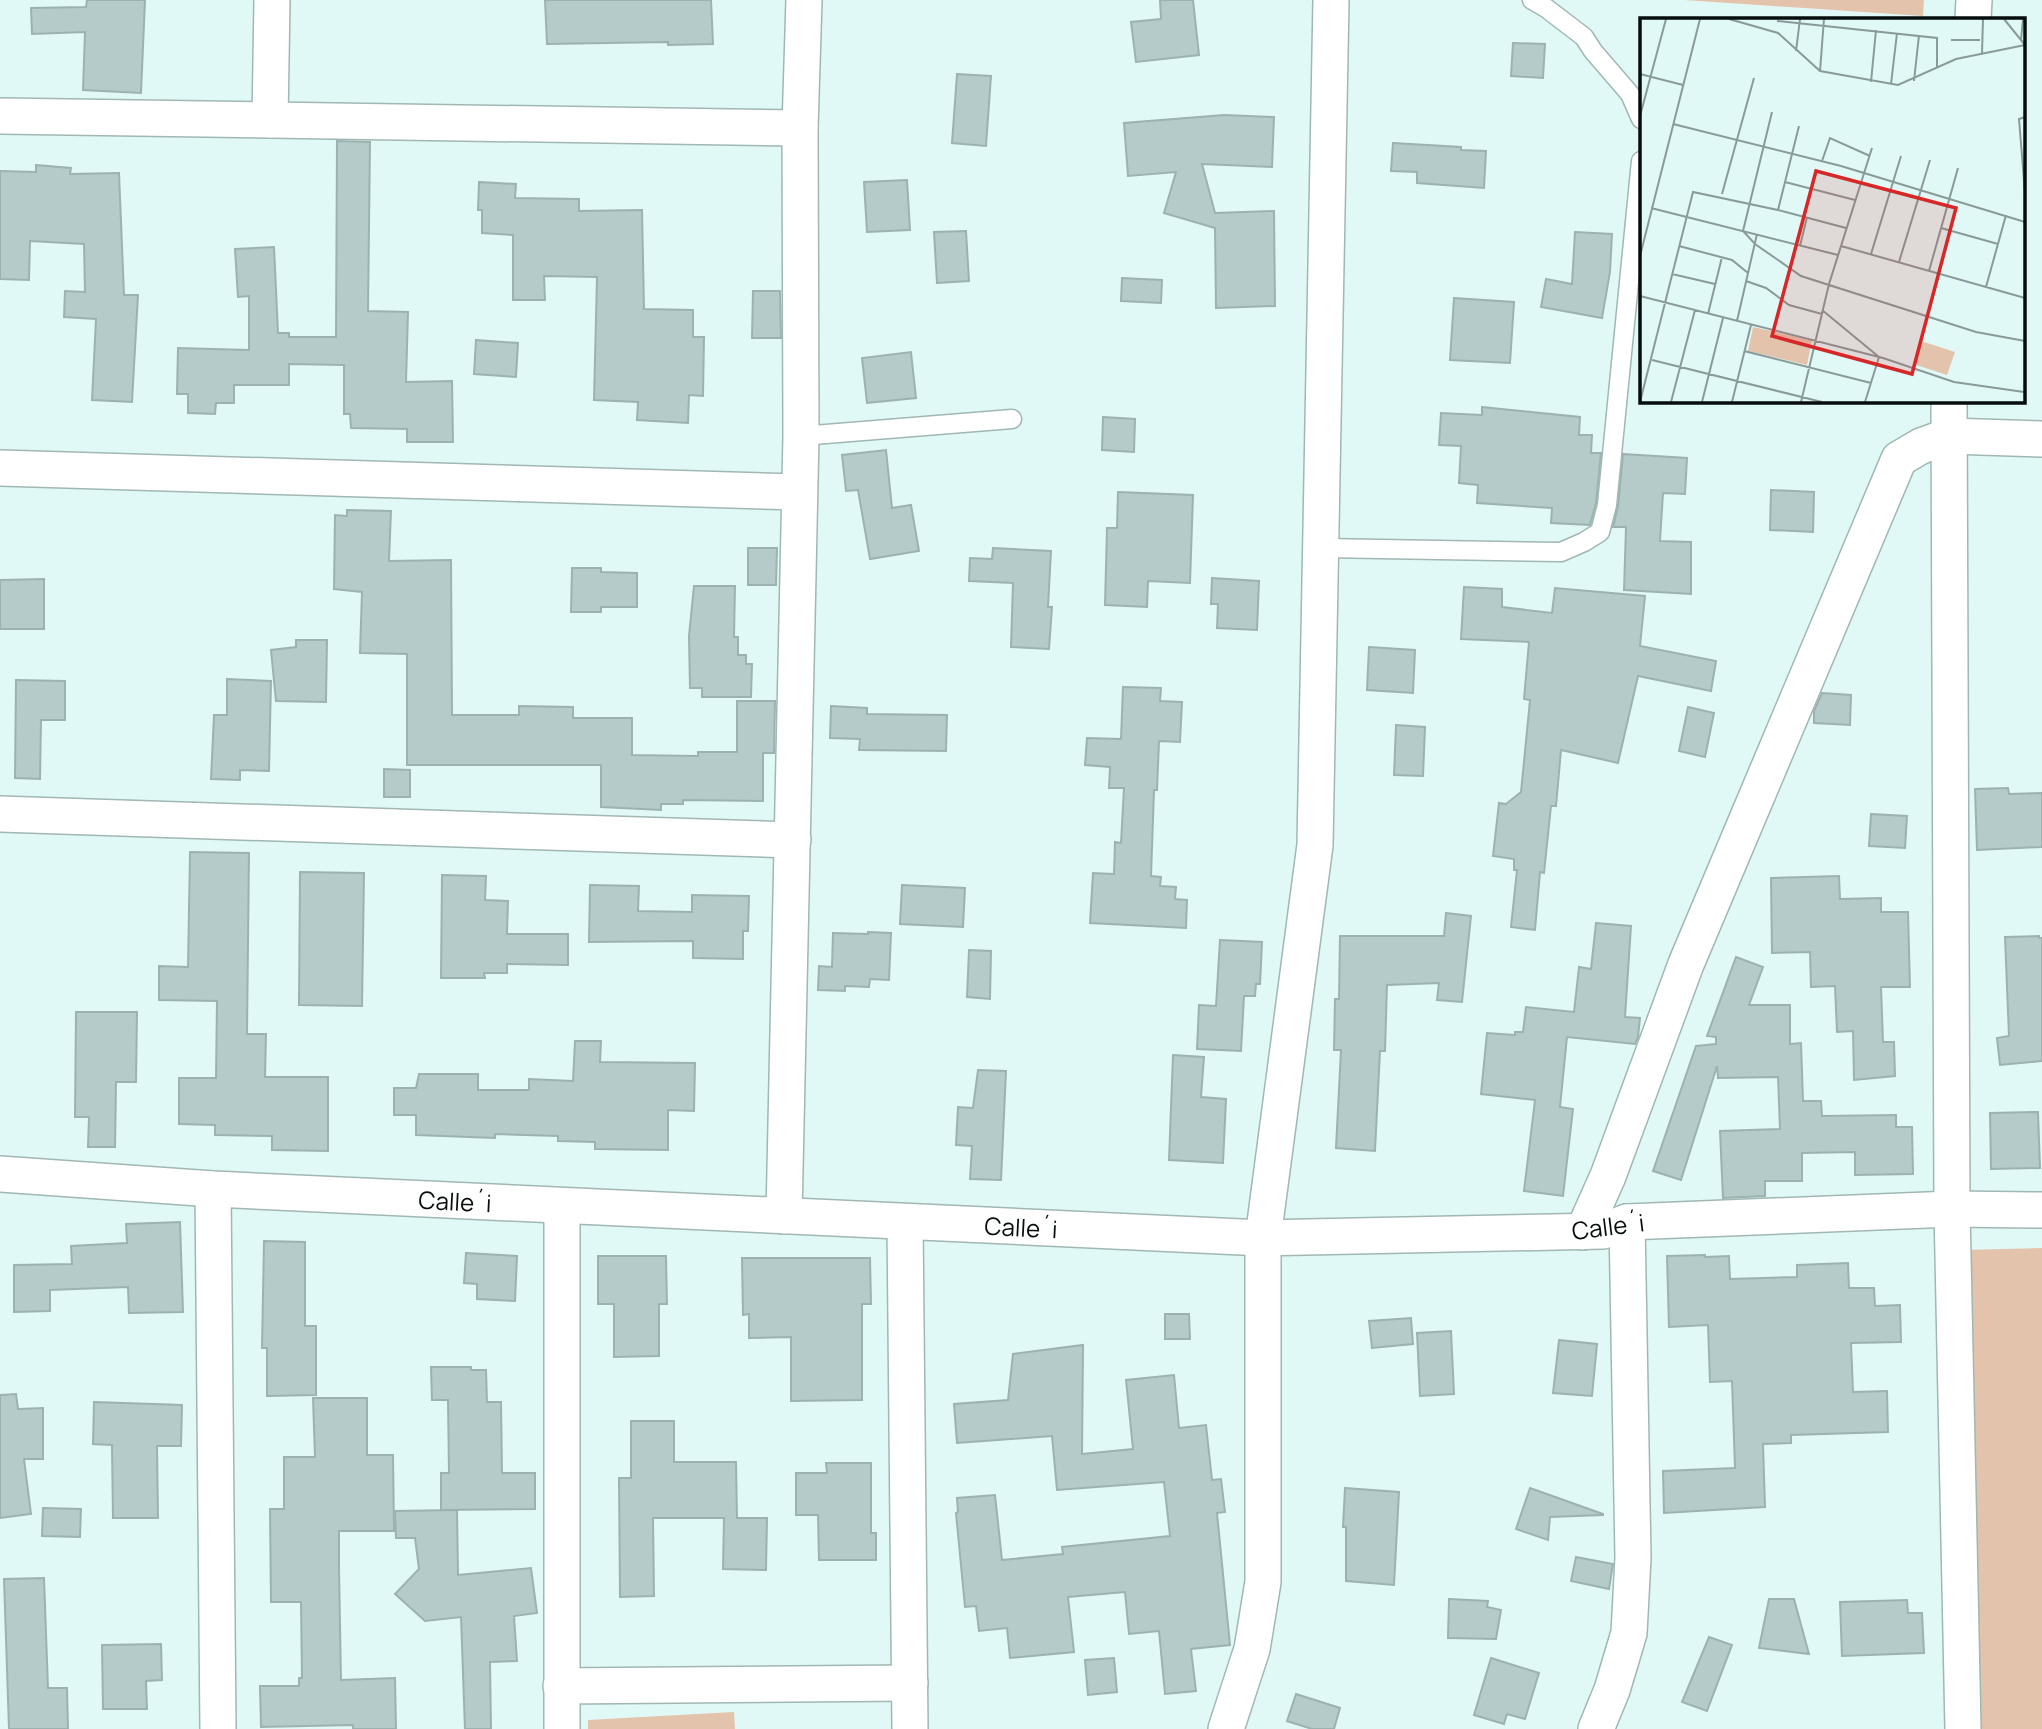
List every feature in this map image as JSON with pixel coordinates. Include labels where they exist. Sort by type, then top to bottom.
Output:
[{"type":"street","points":[[270,120],[272,0]]},
{"type":"street","points":[[784,1216],[801,436],[800,128],[804,0]]},
{"type":"street","points":[[1226,1729],[1252,1649],[1263,1582],[1263,1238],[1315,845],[1331,0]]},
{"type":"street","points":[[1972,18],[1974,0]]},
{"type":"street","points":[[0,116],[800,128]]},
{"type":"street","points":[[1948,402],[1952,1209],[1963,1729]]},
{"type":"street","points":[[1583,1232],[1608,1176],[1686,964],[1899,459],[1921,446],[1949,436],[2042,439]]},
{"type":"street","points":[[0,468],[799,492]]},
{"type":"street","points":[[0,814],[793,840]]},
{"type":"street","name":"Calle´i","points":[[0,1174],[213,1189],[1263,1238],[1583,1232],[1603,1231],[1628,1222],[1952,1209],[2042,1210]]},
{"type":"street","points":[[213,1189],[218,1729]]},
{"type":"street","points":[[562,1206],[562,1729]]},
{"type":"street","points":[[905,1222],[910,1729]]},
{"type":"street","points":[[1596,1729],[1612,1690],[1629,1633],[1633,1558],[1628,1222]]},
{"type":"street","points":[[561,1686],[910,1682]]},
{"type":"lane","points":[[1532,0],[1584,37],[1630,94],[1640,117]]},
{"type":"lane","points":[[1322,548],[1561,552],[1600,532],[1607,505],[1640,171]]},
{"type":"lane","points":[[801,436],[1013,419]]},
{"type":"shaded area","points":[[1684,0],[1924,0],[1923,16]]},
{"type":"shaded area","points":[[2042,1248],[2042,1729],[1978,1729],[1961,1250]]},
{"type":"shaded area","points":[[734,1712],[735,1729],[588,1729],[588,1720]]},
{"type":"building","points":[[87,0],[145,0],[141,93],[83,90],[85,32],[32,34],[31,8],[86,7]]},
{"type":"building","points":[[545,0],[711,0],[713,44],[547,44]]},
{"type":"building","points":[[1160,0],[1193,0],[1199,55],[1136,62],[1131,22],[1161,19]]},
{"type":"building","points":[[1513,43],[1545,44],[1543,78],[1511,76]]},
{"type":"building","points":[[957,74],[991,76],[986,146],[952,143]]},
{"type":"building","points":[[1224,115],[1274,117],[1272,167],[1202,164],[1215,213],[1274,211],[1275,306],[1216,308],[1215,228],[1164,213],[1176,172],[1128,176],[1124,123]]},
{"type":"building","points":[[337,141],[370,142],[368,311],[408,312],[406,382],[452,381],[453,442],[407,442],[407,429],[351,428],[350,414],[344,414],[344,365],[289,364],[289,385],[234,385],[234,403],[216,403],[215,414],[188,413],[188,394],[177,394],[178,348],[249,350],[249,296],[238,297],[235,249],[274,247],[278,333],[289,333],[289,337],[336,337]]},
{"type":"building","points":[[1393,143],[1486,151],[1484,188],[1417,183],[1417,172],[1391,171]]},
{"type":"building","points":[[36,165],[71,168],[70,174],[119,173],[124,295],[138,295],[132,402],[92,400],[96,319],[64,317],[65,291],[85,292],[84,244],[30,241],[29,280],[0,279],[0,171],[36,172]]},
{"type":"building","points":[[907,180],[910,230],[867,232],[864,182]]},
{"type":"building","points":[[479,182],[516,184],[515,198],[579,199],[579,211],[642,210],[644,309],[693,310],[693,337],[704,337],[703,396],[689,395],[688,423],[637,420],[638,402],[594,400],[597,277],[544,276],[545,300],[513,300],[513,235],[482,233],[482,210],[478,210]]},
{"type":"building","points":[[966,231],[969,281],[937,283],[934,232]]},
{"type":"building","points":[[1575,232],[1612,234],[1610,272],[1602,318],[1541,307],[1546,279],[1572,284]]},
{"type":"building","points":[[1122,278],[1162,280],[1161,303],[1121,301]]},
{"type":"building","points":[[753,291],[780,291],[781,338],[752,338]]},
{"type":"building","points":[[1454,298],[1514,302],[1510,363],[1450,360]]},
{"type":"building","points":[[476,340],[518,343],[516,377],[474,374]]},
{"type":"building","points":[[911,352],[916,398],[867,403],[862,358]]},
{"type":"building","points":[[1482,407],[1580,417],[1579,435],[1592,435],[1591,453],[1601,453],[1596,503],[1590,525],[1551,523],[1552,508],[1477,503],[1478,485],[1459,483],[1461,446],[1439,445],[1441,413],[1482,415]]},
{"type":"building","points":[[1103,417],[1135,419],[1134,452],[1102,450]]},
{"type":"building","points":[[886,450],[892,508],[911,505],[919,551],[870,559],[858,490],[846,491],[842,455]]},
{"type":"building","points":[[1623,454],[1687,458],[1685,494],[1663,493],[1660,541],[1691,542],[1691,594],[1624,590],[1626,527],[1613,527],[1618,506]]},
{"type":"building","points":[[1771,490],[1814,492],[1813,532],[1770,530]]},
{"type":"building","points":[[1118,492],[1193,495],[1190,583],[1148,581],[1147,607],[1105,605],[1107,528],[1117,528]]},
{"type":"building","points":[[347,510],[391,511],[389,561],[451,560],[452,715],[519,715],[519,706],[573,707],[573,718],[632,718],[632,755],[698,756],[698,752],[737,752],[737,701],[775,701],[774,753],[763,753],[763,801],[683,800],[683,804],[661,804],[661,810],[601,807],[601,765],[407,765],[407,654],[360,653],[362,592],[334,589],[335,515],[347,516]]},
{"type":"building","points":[[748,548],[777,548],[776,585],[748,585]]},
{"type":"building","points":[[993,548],[1051,551],[1048,607],[1052,607],[1049,649],[1011,647],[1013,583],[969,581],[970,558],[992,559]]},
{"type":"building","points":[[572,568],[601,568],[601,572],[637,573],[637,607],[601,607],[601,612],[571,612]]},
{"type":"building","points":[[1212,578],[1259,581],[1257,630],[1217,628],[1218,604],[1211,604]]},
{"type":"building","points":[[44,579],[44,629],[0,629],[0,580]]},
{"type":"building","points":[[694,586],[735,586],[734,637],[738,637],[738,655],[746,655],[746,664],[752,664],[751,697],[702,697],[702,688],[690,688],[689,636]]},
{"type":"building","points":[[1464,587],[1502,589],[1502,607],[1552,613],[1555,588],[1645,596],[1640,646],[1716,661],[1711,691],[1638,676],[1618,763],[1561,750],[1556,806],[1551,806],[1544,873],[1540,872],[1535,930],[1511,927],[1517,870],[1514,870],[1514,859],[1493,856],[1499,803],[1506,804],[1521,792],[1530,700],[1524,699],[1529,642],[1461,639]]},
{"type":"building","points":[[296,640],[327,640],[326,702],[276,701],[271,650],[296,647]]},
{"type":"building","points":[[1369,647],[1415,650],[1413,693],[1367,690]]},
{"type":"building","points":[[227,679],[271,681],[269,771],[240,770],[240,780],[211,779],[214,715],[227,715]]},
{"type":"building","points":[[16,680],[65,681],[65,720],[41,720],[40,779],[15,778]]},
{"type":"building","points":[[1123,687],[1161,688],[1160,701],[1182,702],[1180,742],[1159,741],[1151,876],[1161,877],[1160,886],[1176,887],[1175,899],[1187,900],[1186,928],[1090,923],[1093,873],[1114,874],[1115,842],[1121,843],[1124,788],[1109,788],[1110,767],[1085,765],[1087,738],[1121,739]]},
{"type":"building","points":[[1822,693],[1851,695],[1850,725],[1814,723],[1814,711]]},
{"type":"building","points":[[831,706],[867,708],[867,714],[947,715],[946,751],[859,750],[860,739],[830,738]]},
{"type":"building","points":[[1688,707],[1714,713],[1705,757],[1679,751]]},
{"type":"building","points":[[1396,725],[1425,727],[1423,776],[1394,775]]},
{"type":"building","points":[[384,769],[410,770],[410,797],[384,797]]},
{"type":"building","points":[[2008,788],[2009,794],[2042,793],[2042,847],[1977,850],[1975,789]]},
{"type":"building","points":[[1871,814],[1907,816],[1905,848],[1869,846]]},
{"type":"building","points":[[190,852],[249,853],[247,1034],[266,1034],[265,1077],[328,1077],[328,1151],[272,1150],[272,1136],[215,1135],[215,1125],[179,1124],[179,1078],[216,1078],[217,1001],[159,1000],[159,966],[188,967]]},
{"type":"building","points":[[300,872],[364,873],[362,1006],[299,1005]]},
{"type":"building","points":[[442,875],[486,876],[485,900],[508,901],[507,934],[568,934],[568,965],[507,964],[507,973],[484,973],[485,978],[441,978]]},
{"type":"building","points":[[1839,876],[1840,899],[1881,898],[1881,912],[1908,912],[1910,987],[1881,987],[1883,1042],[1894,1042],[1895,1076],[1854,1080],[1853,1031],[1837,1032],[1835,986],[1811,987],[1810,952],[1772,953],[1771,878]]},
{"type":"building","points":[[590,885],[639,886],[638,911],[692,912],[692,895],[749,896],[748,931],[743,931],[743,959],[693,958],[693,941],[589,942]]},
{"type":"building","points":[[902,885],[965,888],[963,927],[900,924]]},
{"type":"building","points":[[1446,913],[1471,916],[1462,1002],[1437,1000],[1439,983],[1387,985],[1385,1051],[1380,1051],[1375,1151],[1336,1148],[1341,1050],[1334,1050],[1335,999],[1339,999],[1340,936],[1444,936]]},
{"type":"building","points":[[1596,923],[1631,926],[1625,1017],[1640,1018],[1638,1037],[1635,1044],[1567,1037],[1560,1107],[1573,1109],[1563,1196],[1524,1191],[1535,1100],[1481,1094],[1487,1033],[1515,1035],[1515,1032],[1523,1032],[1526,1007],[1574,1012],[1579,967],[1591,969]]},
{"type":"building","points":[[833,933],[891,933],[889,980],[870,979],[869,987],[845,986],[845,991],[818,990],[819,966],[832,967]]},
{"type":"building","points":[[2005,937],[2042,938],[2042,1061],[2000,1065],[1997,1038],[2009,1036]]},
{"type":"building","points":[[1220,940],[1262,942],[1260,984],[1256,984],[1255,996],[1244,996],[1241,1051],[1197,1049],[1199,1005],[1216,1006]]},
{"type":"building","points":[[969,950],[991,951],[990,999],[967,997]]},
{"type":"building","points":[[1736,957],[1763,967],[1749,1005],[1790,1005],[1790,1044],[1801,1043],[1803,1101],[1821,1101],[1822,1116],[1896,1115],[1896,1127],[1912,1127],[1913,1174],[1855,1175],[1855,1152],[1802,1153],[1802,1181],[1765,1181],[1765,1196],[1723,1198],[1720,1131],[1780,1129],[1778,1077],[1718,1078],[1717,1066],[1681,1180],[1653,1171],[1696,1046],[1716,1044],[1716,1037],[1707,1036]]},
{"type":"building","points":[[76,1012],[137,1012],[136,1082],[116,1082],[115,1147],[88,1147],[89,1117],[75,1117]]},
{"type":"building","points":[[575,1041],[601,1041],[600,1062],[695,1063],[694,1111],[668,1110],[668,1150],[595,1149],[595,1142],[558,1141],[558,1136],[495,1134],[495,1138],[416,1135],[416,1115],[394,1115],[394,1088],[416,1088],[419,1074],[478,1074],[478,1090],[529,1090],[529,1079],[573,1081]]},
{"type":"building","points":[[1173,1055],[1204,1057],[1201,1097],[1226,1099],[1223,1163],[1169,1160]]},
{"type":"building","points":[[978,1070],[1006,1071],[1001,1180],[970,1179],[972,1146],[956,1145],[958,1107],[973,1108]]},
{"type":"building","points":[[2038,1112],[2040,1168],[1991,1169],[1990,1113]]},
{"type":"building","points":[[180,1222],[183,1312],[129,1313],[128,1287],[50,1290],[50,1311],[14,1312],[14,1265],[72,1264],[71,1246],[127,1243],[126,1224]]},
{"type":"building","points":[[264,1241],[305,1242],[305,1326],[316,1326],[316,1395],[267,1396],[267,1348],[262,1348]]},
{"type":"building","points":[[466,1253],[517,1256],[515,1301],[477,1299],[477,1284],[464,1283]]},
{"type":"building","points":[[598,1256],[666,1256],[667,1304],[659,1304],[659,1356],[614,1357],[614,1304],[598,1304]]},
{"type":"building","points":[[1667,1256],[1729,1256],[1730,1279],[1797,1277],[1797,1265],[1848,1263],[1849,1288],[1874,1288],[1875,1306],[1900,1305],[1901,1342],[1851,1343],[1853,1392],[1887,1391],[1888,1432],[1791,1435],[1791,1443],[1763,1444],[1765,1507],[1664,1513],[1663,1471],[1735,1468],[1732,1381],[1710,1382],[1708,1325],[1669,1327]]},
{"type":"building","points":[[742,1258],[870,1258],[871,1304],[862,1304],[862,1400],[791,1401],[791,1337],[749,1338],[749,1314],[743,1315]]},
{"type":"building","points":[[1165,1314],[1189,1314],[1190,1339],[1165,1339]]},
{"type":"building","points":[[1411,1318],[1413,1344],[1372,1348],[1369,1321]]},
{"type":"building","points":[[1451,1331],[1454,1394],[1420,1396],[1417,1333]]},
{"type":"building","points":[[1559,1340],[1597,1344],[1592,1396],[1553,1393]]},
{"type":"building","points":[[1083,1345],[1082,1454],[1133,1449],[1126,1380],[1174,1375],[1179,1428],[1206,1425],[1212,1480],[1221,1479],[1225,1512],[1217,1513],[1230,1645],[1191,1649],[1196,1691],[1165,1694],[1159,1631],[1129,1634],[1125,1592],[1068,1597],[1074,1652],[1010,1658],[1007,1628],[979,1631],[976,1606],[965,1607],[957,1498],[995,1495],[1002,1560],[1063,1554],[1062,1547],[1170,1536],[1164,1482],[1057,1490],[1052,1436],[957,1443],[954,1404],[1008,1400],[1013,1354]]},
{"type":"building","points":[[431,1367],[471,1367],[471,1370],[486,1370],[487,1402],[501,1402],[502,1473],[535,1473],[535,1509],[441,1510],[441,1473],[449,1473],[448,1400],[432,1400]]},
{"type":"building","points":[[16,1394],[18,1409],[43,1408],[43,1459],[24,1459],[31,1514],[0,1518],[0,1395]]},
{"type":"building","points":[[313,1398],[367,1398],[367,1455],[393,1455],[394,1531],[339,1531],[339,1569],[341,1680],[395,1678],[396,1729],[353,1729],[353,1725],[261,1727],[260,1686],[299,1686],[299,1678],[302,1678],[301,1602],[271,1602],[270,1509],[284,1509],[284,1457],[315,1457]]},
{"type":"building","points":[[94,1402],[182,1405],[181,1446],[157,1446],[158,1518],[113,1518],[112,1445],[93,1444]]},
{"type":"building","points":[[631,1421],[674,1421],[674,1462],[736,1462],[737,1518],[767,1518],[766,1570],[723,1569],[724,1518],[653,1518],[654,1596],[620,1597],[619,1478],[631,1478]]},
{"type":"building","points":[[826,1463],[871,1463],[871,1533],[876,1533],[876,1560],[819,1560],[818,1515],[796,1515],[796,1473],[827,1473]]},
{"type":"building","points":[[1345,1488],[1399,1492],[1394,1585],[1346,1581],[1346,1527],[1343,1527]]},
{"type":"building","points":[[1530,1488],[1603,1515],[1550,1517],[1548,1540],[1516,1529]]},
{"type":"building","points":[[43,1508],[81,1509],[80,1537],[42,1536]]},
{"type":"building","points":[[457,1510],[458,1575],[531,1568],[537,1613],[514,1616],[517,1661],[490,1662],[491,1729],[465,1729],[461,1617],[425,1621],[395,1594],[419,1569],[415,1538],[396,1538],[395,1511]]},
{"type":"building","points":[[1576,1557],[1613,1564],[1609,1589],[1571,1581]]},
{"type":"building","points":[[44,1578],[48,1688],[67,1688],[68,1729],[9,1729],[4,1579]]},
{"type":"building","points":[[1449,1599],[1488,1601],[1487,1607],[1501,1610],[1496,1639],[1448,1638]]},
{"type":"building","points":[[1769,1599],[1794,1599],[1809,1654],[1759,1648]]},
{"type":"building","points":[[1907,1600],[1908,1613],[1922,1613],[1924,1653],[1842,1656],[1840,1602]]},
{"type":"building","points":[[1709,1637],[1732,1645],[1707,1711],[1682,1702]]},
{"type":"building","points":[[161,1644],[162,1680],[146,1681],[147,1709],[103,1709],[102,1645]]},
{"type":"building","points":[[1114,1658],[1117,1692],[1088,1695],[1085,1660]]},
{"type":"building","points":[[1491,1658],[1539,1673],[1525,1719],[1507,1714],[1504,1724],[1474,1715]]},
{"type":"building","points":[[1296,1694],[1340,1708],[1334,1729],[1312,1729],[1287,1721]]}]
